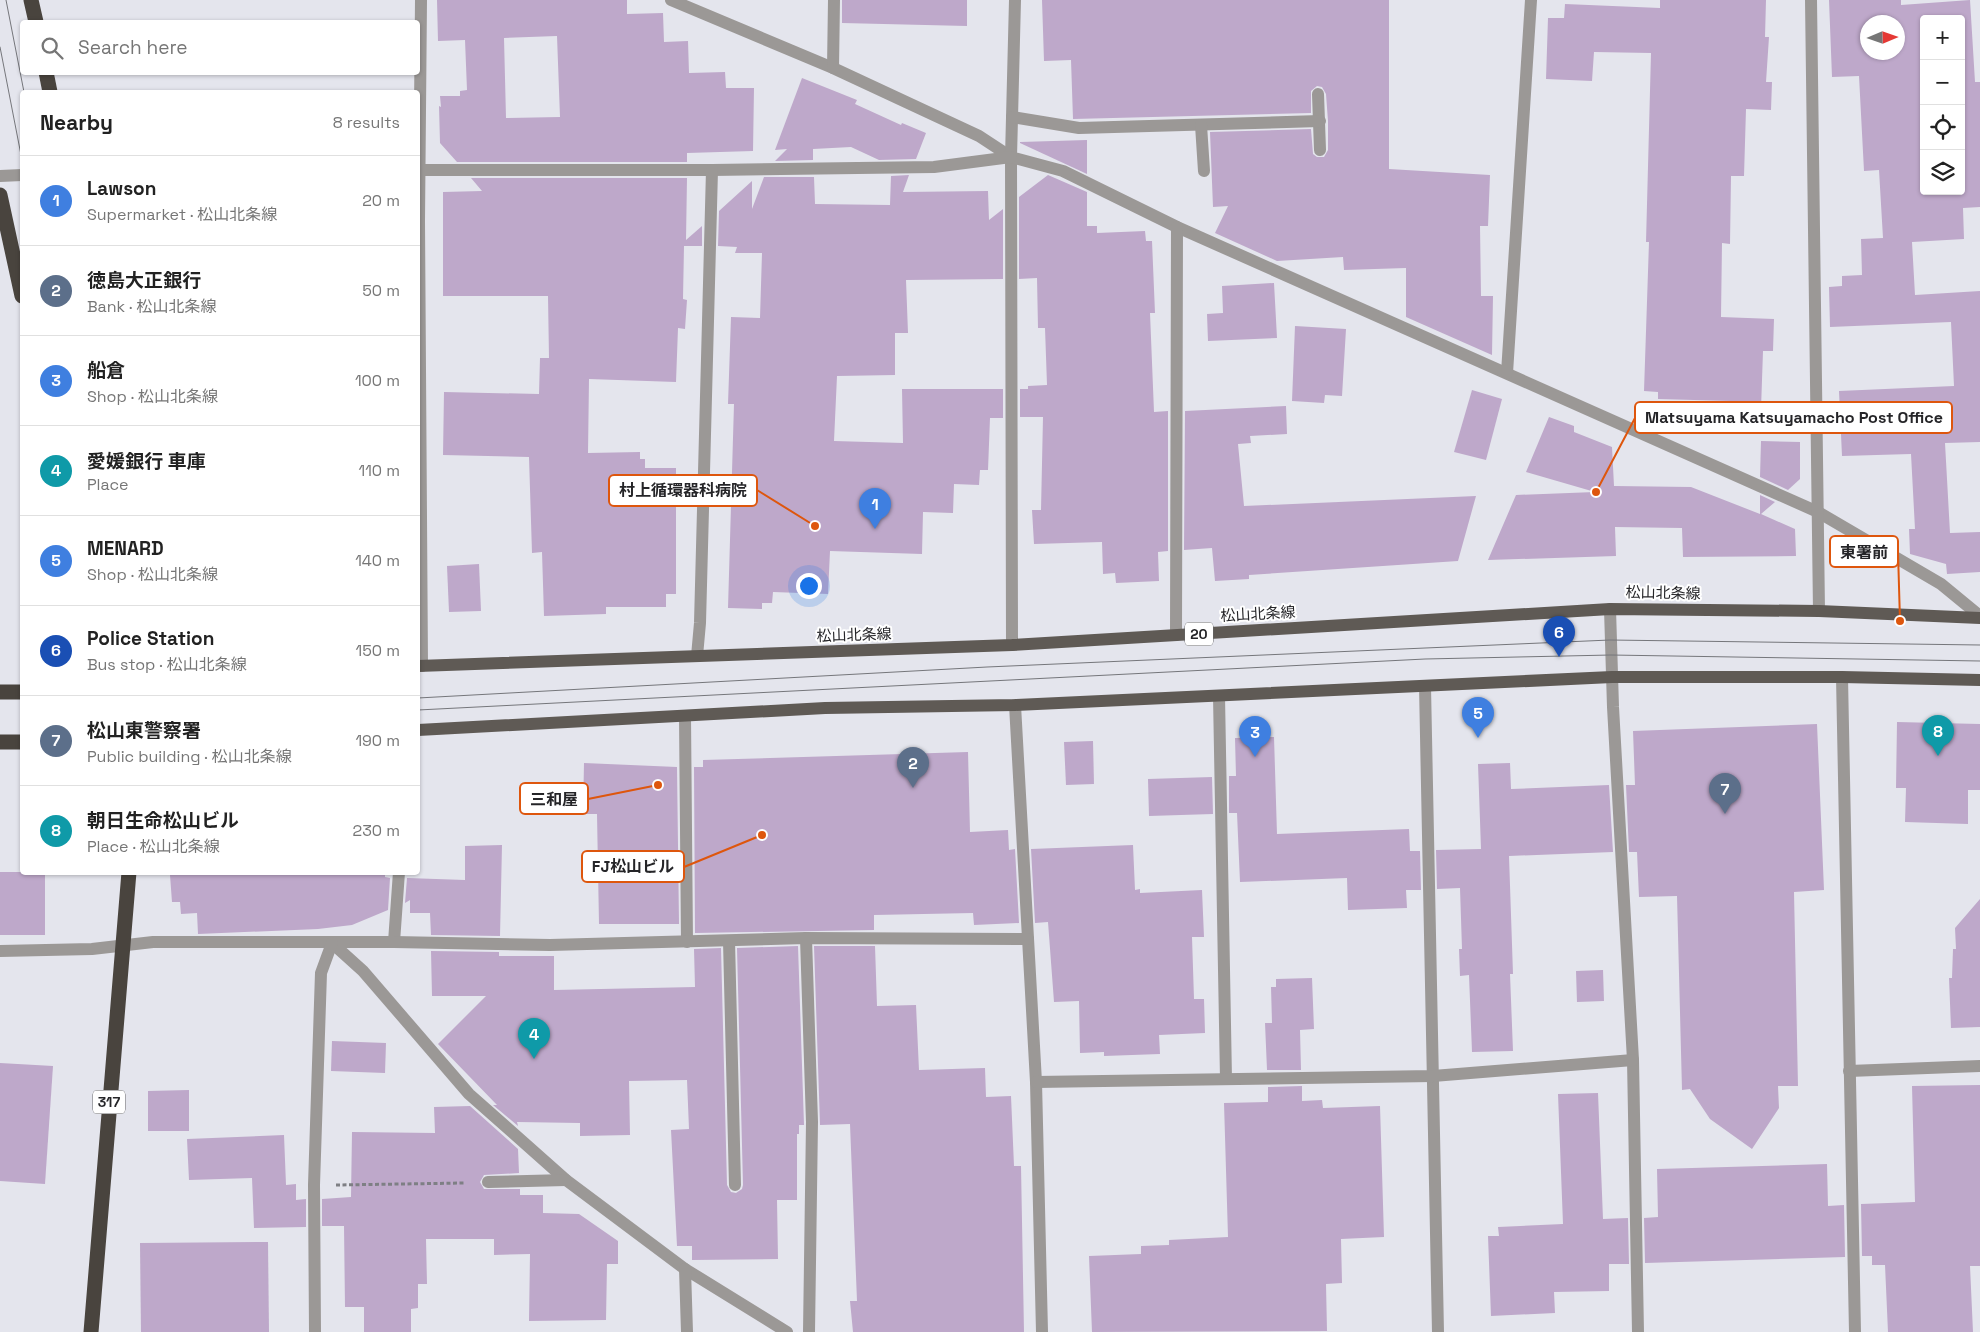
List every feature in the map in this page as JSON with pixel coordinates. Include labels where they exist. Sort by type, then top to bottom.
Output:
[{"type":"highway","points":[[32,0],[36,20]]},
{"type":"highway","points":[[47,75],[50,90]]},
{"type":"highway","points":[[0,195],[17,242],[20,274]]},
{"type":"highway","points":[[0,692],[20,692]]},
{"type":"highway","points":[[0,742],[20,742]]},
{"type":"highway","name":"317","points":[[90,1332],[121,946],[129,875]]},
{"type":"main road","name":"松山北条線","points":[[420,666],[1012,645],[1610,609],[1819,611],[1980,617]]},
{"type":"main road","points":[[420,730],[825,708],[1015,705],[1612,677],[1842,677],[1980,680]]},
{"type":"street","points":[[421,0],[420,170],[712,170],[934,167],[1011,157]]},
{"type":"street","points":[[671,0],[833,68],[979,136],[1011,157],[1063,171],[1177,227],[1818,512],[1941,584],[1980,617]]},
{"type":"street","points":[[833,68],[834,0]]},
{"type":"street","points":[[1012,645],[1011,157],[1014,0]]},
{"type":"street","points":[[1507,374],[1531,0]]},
{"type":"street","points":[[1811,0],[1819,611]]},
{"type":"street","points":[[1318,94],[1320,150]]},
{"type":"street","points":[[1012,117],[1079,128],[1320,121]]},
{"type":"street","points":[[1201,125],[1204,171]]},
{"type":"street","points":[[697,656],[700,623],[712,170]]},
{"type":"street","points":[[0,176],[20,175]]},
{"type":"street","points":[[1176,636],[1177,227]]},
{"type":"street","points":[[1610,609],[1633,1060],[1638,1332]]},
{"type":"street","points":[[1842,677],[1855,1332]]},
{"type":"street","points":[[1426,686],[1438,1332]]},
{"type":"street","points":[[1219,696],[1226,1079]]},
{"type":"street","points":[[1015,705],[1036,1082],[1042,1332]]},
{"type":"street","points":[[685,716],[687,942]]},
{"type":"street","points":[[394,942],[399,875]]},
{"type":"street","points":[[0,951],[121,946],[153,942],[394,942],[550,945],[806,938],[1028,939]]},
{"type":"street","points":[[806,938],[812,1122],[809,1332]]},
{"type":"street","points":[[729,941],[736,1185]]},
{"type":"street","points":[[332,942],[363,971],[469,1094],[566,1180],[685,1269],[787,1332]]},
{"type":"street","points":[[315,1332],[314,1186],[321,973],[332,942]]},
{"type":"street","points":[[1036,1082],[1432,1076],[1633,1060]]},
{"type":"street","points":[[1849,1071],[1980,1066]]},
{"type":"street","points":[[488,1182],[566,1180]]},
{"type":"street","points":[[685,1269],[687,1332]]},
{"type":"path","points":[[314,1186],[488,1182]]},
{"type":"building","points":[[437,0],[627,0],[627,14],[663,13],[664,42],[688,41],[689,73],[725,72],[726,88],[754,88],[753,151],[687,153],[687,162],[457,162],[440,143],[439,106],[441,107],[440,96],[460,96],[460,91],[467,90],[465,40],[438,41]],"holes":[[[557,36],[560,117],[506,118],[504,38]]]},
{"type":"building","points":[[842,0],[967,0],[967,26],[842,23]]},
{"type":"building","points":[[1042,0],[1389,0],[1389,169],[1490,175],[1488,226],[1480,226],[1481,296],[1493,296],[1492,355],[1406,317],[1406,268],[1344,270],[1343,257],[1277,261],[1215,233],[1228,206],[1213,207],[1210,132],[1311,129],[1313,154],[1317,157],[1324,157],[1328,150],[1328,121],[1326,94],[1322,87],[1317,86],[1311,91],[1311,113],[1073,119],[1071,60],[1044,61]]},
{"type":"building","points":[[1660,0],[1766,0],[1765,37],[1769,37],[1766,82],[1772,82],[1771,110],[1746,109],[1744,176],[1731,176],[1730,244],[1722,243],[1721,317],[1774,319],[1773,351],[1763,351],[1761,409],[1730,408],[1730,401],[1658,399],[1658,392],[1644,391],[1649,242],[1646,242],[1651,53],[1594,52],[1592,81],[1546,79],[1548,18],[1564,18],[1565,4],[1660,8]]},
{"type":"building","points":[[1829,0],[1901,0],[1901,5],[1970,0],[1975,82],[1980,82],[1980,207],[1963,208],[1964,239],[1912,242],[1915,295],[1980,291],[1980,442],[1945,443],[1950,533],[1980,532],[1980,572],[1947,574],[1946,564],[1910,554],[1909,529],[1915,529],[1911,454],[1842,456],[1839,391],[1954,386],[1951,322],[1830,327],[1829,287],[1842,286],[1842,276],[1862,275],[1861,239],[1883,238],[1879,170],[1864,171],[1859,76],[1832,77]]},
{"type":"building","points":[[802,78],[857,100],[855,104],[901,125],[902,123],[926,133],[916,159],[879,160],[851,147],[813,149],[813,160],[775,161],[787,149],[775,150]]},
{"type":"building","points":[[1087,140],[1087,174],[1020,143],[1020,142]]},
{"type":"building","points":[[909,175],[903,192],[988,191],[989,220],[1003,209],[1003,279],[906,280],[908,333],[895,333],[895,375],[837,376],[834,441],[903,443],[902,389],[1003,389],[1003,418],[990,418],[988,470],[980,470],[979,485],[954,484],[953,513],[923,512],[922,554],[830,551],[828,594],[773,592],[772,603],[762,603],[762,609],[728,608],[734,404],[728,404],[731,317],[760,318],[762,253],[735,253],[737,247],[718,246],[719,211],[752,181],[752,209],[764,177],[814,177],[815,204],[890,205],[891,176]]},
{"type":"building","points":[[1048,175],[1087,192],[1087,226],[1097,226],[1097,233],[1145,231],[1146,241],[1152,241],[1155,313],[1150,313],[1154,412],[1168,411],[1168,551],[1158,552],[1159,581],[1116,583],[1115,573],[1103,574],[1102,542],[1034,544],[1032,510],[1041,510],[1043,417],[1020,417],[1020,389],[1028,389],[1028,386],[1047,385],[1045,328],[1038,328],[1037,278],[1019,279],[1019,197]]},
{"type":"building","points":[[471,178],[687,178],[686,240],[702,226],[702,246],[684,246],[683,299],[687,300],[685,329],[678,328],[676,382],[589,379],[588,453],[640,452],[640,459],[645,459],[645,468],[676,468],[676,594],[666,594],[666,607],[606,607],[606,614],[544,616],[542,552],[532,553],[529,457],[443,455],[444,392],[539,394],[540,358],[549,358],[548,296],[443,296],[443,192],[482,191]]},
{"type":"building","points":[[1274,283],[1277,338],[1208,341],[1207,314],[1223,313],[1222,286]]},
{"type":"building","points":[[1295,326],[1346,329],[1342,396],[1325,395],[1324,403],[1292,401]]},
{"type":"building","points":[[1472,390],[1502,399],[1486,460],[1454,452]]},
{"type":"building","points":[[1286,406],[1287,434],[1250,436],[1251,443],[1238,444],[1244,506],[1476,496],[1458,561],[1249,575],[1249,579],[1215,581],[1212,548],[1184,550],[1185,411]]},
{"type":"building","points":[[1549,417],[1574,426],[1574,432],[1612,447],[1614,486],[1691,487],[1760,514],[1760,495],[1775,502],[1761,514],[1795,529],[1796,556],[1683,557],[1682,528],[1615,527],[1616,556],[1488,560],[1516,495],[1595,492],[1526,472]]},
{"type":"building","points":[[1761,441],[1800,442],[1800,479],[1788,490],[1760,477]]},
{"type":"building","points":[[479,564],[481,611],[449,612],[447,566]]},
{"type":"building","points":[[1897,722],[1980,724],[1980,790],[1968,790],[1968,824],[1905,822],[1906,788],[1896,788]]},
{"type":"building","points":[[1817,724],[1824,890],[1794,892],[1798,1086],[1778,1086],[1779,1108],[1752,1149],[1710,1119],[1690,1089],[1682,1090],[1677,896],[1639,897],[1637,852],[1629,852],[1626,785],[1635,785],[1633,731]]},
{"type":"building","points":[[1274,737],[1277,834],[1409,829],[1410,851],[1420,851],[1421,890],[1406,890],[1407,908],[1348,910],[1347,878],[1240,882],[1237,813],[1229,813],[1229,776],[1236,776],[1235,738]]},
{"type":"building","points":[[1093,741],[1094,784],[1066,785],[1064,742]]},
{"type":"building","points":[[968,752],[970,832],[1008,830],[1009,850],[1015,849],[1019,923],[974,925],[973,913],[874,915],[874,930],[695,933],[694,767],[703,767],[703,760]]},
{"type":"building","points":[[584,763],[677,767],[679,924],[599,924],[597,814],[583,814]]},
{"type":"building","points":[[1510,763],[1511,789],[1609,785],[1613,852],[1509,856],[1513,974],[1510,974],[1513,1051],[1472,1052],[1469,975],[1460,976],[1459,949],[1462,949],[1460,888],[1437,889],[1436,850],[1481,849],[1478,764]]},
{"type":"building","points":[[1212,777],[1213,814],[1149,816],[1148,779]]},
{"type":"building","points":[[502,845],[500,936],[431,935],[430,913],[410,913],[410,900],[405,903],[407,878],[465,880],[465,846]]},
{"type":"building","points":[[1133,845],[1135,890],[1140,889],[1140,893],[1202,890],[1204,937],[1192,937],[1194,999],[1204,999],[1205,1033],[1159,1035],[1160,1054],[1104,1056],[1104,1052],[1080,1053],[1079,1001],[1054,1002],[1048,922],[1035,923],[1031,849]]},
{"type":"building","points":[[0,872],[20,872],[20,875],[45,875],[45,935],[0,935]]},
{"type":"building","points":[[170,875],[385,875],[385,877],[390,878],[388,910],[352,925],[318,929],[198,934],[197,913],[181,914],[180,902],[172,902]]},
{"type":"building","points":[[1980,899],[1980,1027],[1951,1028],[1949,978],[1952,978],[1953,949],[1956,949],[1955,928]]},
{"type":"building","points":[[798,946],[804,1125],[799,1125],[799,1134],[797,1134],[797,1200],[777,1200],[778,1259],[692,1260],[692,1246],[677,1246],[671,1130],[689,1129],[687,1080],[629,1081],[630,1135],[580,1136],[580,1123],[517,1122],[518,1126],[493,1105],[497,1105],[438,1044],[486,996],[432,996],[431,951],[499,952],[499,956],[554,956],[554,990],[695,987],[694,949],[721,948],[727,1185],[731,1192],[736,1193],[742,1189],[743,1185],[737,948]]},
{"type":"building","points":[[814,946],[875,946],[877,1006],[916,1005],[919,1070],[985,1068],[986,1097],[1011,1096],[1014,1166],[1021,1166],[1024,1332],[853,1332],[850,1301],[857,1301],[850,1124],[820,1125]]},
{"type":"building","points":[[1603,970],[1604,1001],[1577,1002],[1576,971]]},
{"type":"building","points":[[1312,978],[1314,1029],[1300,1030],[1301,1070],[1267,1070],[1265,1023],[1272,1023],[1271,987],[1276,987],[1276,979]]},
{"type":"building","points":[[332,1041],[386,1043],[385,1073],[331,1071]]},
{"type":"building","points":[[0,1063],[53,1066],[45,1184],[0,1181]]},
{"type":"building","points":[[1980,1085],[1980,1266],[1970,1266],[1973,1332],[1888,1332],[1885,1265],[1872,1265],[1872,1256],[1862,1256],[1861,1204],[1915,1202],[1912,1086]]},
{"type":"building","points":[[1302,1086],[1302,1101],[1322,1100],[1323,1108],[1380,1106],[1384,1237],[1341,1239],[1342,1283],[1326,1284],[1327,1331],[1092,1332],[1089,1256],[1141,1254],[1141,1246],[1169,1245],[1169,1240],[1228,1237],[1224,1103],[1268,1102],[1268,1087]]},
{"type":"building","points":[[189,1090],[189,1131],[148,1131],[148,1091]]},
{"type":"building","points":[[1598,1093],[1603,1219],[1628,1218],[1629,1264],[1609,1264],[1609,1291],[1554,1292],[1555,1313],[1491,1316],[1488,1236],[1499,1236],[1498,1227],[1563,1224],[1558,1094]]},
{"type":"building","points":[[470,1106],[518,1149],[519,1173],[484,1175],[480,1182],[484,1189],[520,1189],[520,1195],[543,1195],[543,1213],[579,1214],[618,1241],[618,1264],[607,1264],[606,1320],[529,1321],[530,1254],[494,1255],[494,1239],[426,1239],[427,1284],[418,1284],[418,1308],[411,1309],[411,1332],[364,1332],[364,1307],[345,1307],[344,1226],[322,1226],[322,1199],[351,1197],[352,1132],[435,1133],[434,1107]]},
{"type":"building","points":[[284,1135],[286,1185],[296,1184],[296,1200],[306,1199],[306,1227],[254,1228],[252,1178],[189,1180],[187,1139]]},
{"type":"building","points":[[1827,1164],[1828,1206],[1844,1205],[1845,1257],[1645,1263],[1644,1218],[1658,1217],[1657,1169]]},
{"type":"building","points":[[268,1242],[269,1332],[141,1332],[140,1243]]},
{"type":"tram line","points":[[6,0],[20,72]]},
{"type":"tram line","points":[[0,47],[20,150]]},
{"type":"tram line","points":[[21,75],[24,90]]},
{"type":"tram line","points":[[420,698],[987,667],[1610,640],[1980,645]]},
{"type":"tram line","points":[[420,710],[1425,659],[1611,655],[1980,661]]},
{"type":"place","name":"Matsuyama Katsuyamacho Post Office","points":[[1596,492]]},
{"type":"place","name":"村上循環器科病院","points":[[815,526]]},
{"type":"place","name":"Lawson","points":[[875,529]]},
{"type":"place","name":"東署前","points":[[1900,621]]},
{"type":"place","name":"Police Station","points":[[1559,657]]},
{"type":"place","name":"MENARD","points":[[1478,738]]},
{"type":"place","name":"朝日生命松山ビル","points":[[1938,756]]},
{"type":"place","name":"船倉","points":[[1255,757]]},
{"type":"place","name":"三和屋","points":[[658,785]]},
{"type":"place","name":"徳島大正銀行","points":[[913,788]]},
{"type":"place","name":"松山東警察署","points":[[1725,814]]},
{"type":"place","name":"FJ松山ビル","points":[[762,835]]},
{"type":"place","name":"愛媛銀行 車庫","points":[[534,1059]]}]
